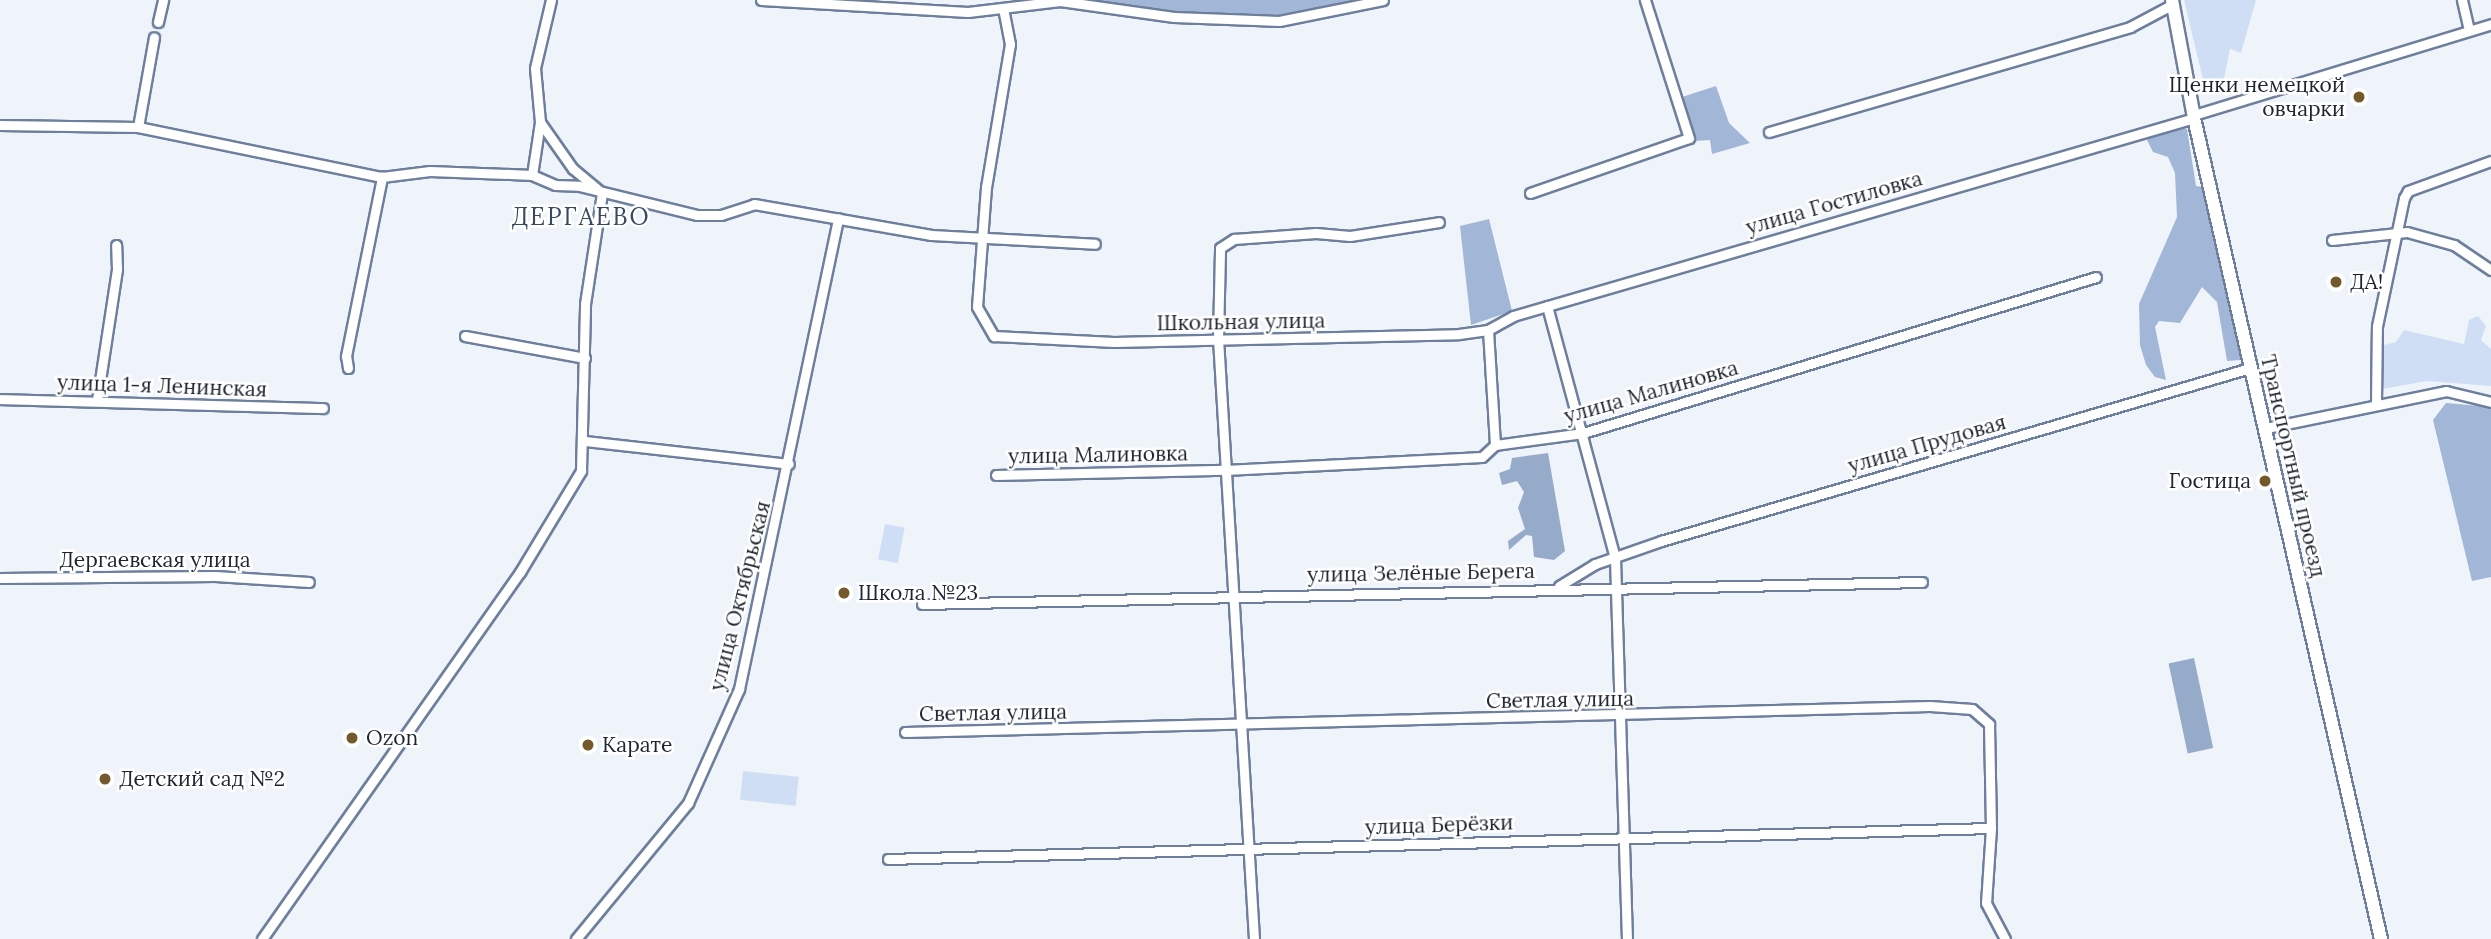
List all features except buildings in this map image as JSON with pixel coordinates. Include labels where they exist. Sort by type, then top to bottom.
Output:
[{"type":"main road","name":"Транспортный проезд","points":[[2173,2],[2194,117],[2381,939]]},
{"type":"street","points":[[158,22],[163,0]]},
{"type":"street","points":[[532,175],[540,122],[536,68],[551,0]]},
{"type":"street","points":[[761,0],[968,12],[1060,1],[1174,18],[1279,21],[1383,0]]},
{"type":"street","points":[[1530,193],[1689,138],[1645,0]]},
{"type":"street","points":[[2462,0],[2469,30]]},
{"type":"street","points":[[1769,132],[2130,27],[2173,2]]},
{"type":"street","points":[[981,240],[1010,44],[1003,8]]},
{"type":"street","name":"улица Гостиловка","points":[[1488,330],[1547,306],[2194,117],[2491,24]]},
{"type":"street","points":[[138,127],[154,37]]},
{"type":"street","points":[[540,122],[573,169],[602,193]]},
{"type":"street","points":[[0,125],[138,127],[382,177],[430,171],[532,175],[555,185],[697,215],[721,215],[754,204],[981,240],[1095,244]]},
{"type":"street","points":[[2376,403],[2377,326],[2396,234],[2409,191],[2491,161]]},
{"type":"street","points":[[348,368],[346,356],[382,177]]},
{"type":"street","points":[[262,939],[553,521],[581,471],[585,441],[585,304],[602,193]]},
{"type":"street","name":"улица Октябрьская","points":[[576,939],[688,803],[739,689],[789,464],[838,218]]},
{"type":"street","points":[[1254,939],[1251,852],[1232,595],[1218,340],[1218,257],[1229,241],[1316,233],[1350,236],[1439,222]]},
{"type":"street","points":[[2332,240],[2407,232],[2454,245],[2491,270]]},
{"type":"street","name":"Школьная улица","points":[[981,240],[985,247],[977,307],[994,336],[1114,342],[1459,334],[1488,330]]},
{"type":"street","points":[[97,400],[117,269],[116,245]]},
{"type":"street","name":"улица Малиновка","points":[[996,475],[1225,470],[1482,457],[1494,445],[1583,433],[2096,277]]},
{"type":"street","points":[[1547,306],[1615,558],[1627,939]]},
{"type":"street","points":[[1488,330],[1494,445]]},
{"type":"street","points":[[465,337],[585,358]]},
{"type":"street","name":"улица Прудовая","points":[[1557,587],[1595,564],[1673,537],[2250,368]]},
{"type":"street","points":[[2266,428],[2376,403],[2446,391],[2491,402]]},
{"type":"street","name":"улица 1-я Ленинская","points":[[0,399],[323,408]]},
{"type":"street","points":[[585,441],[789,464]]},
{"type":"street","name":"Дергаевская улица","points":[[0,579],[215,576],[309,582]]},
{"type":"street","name":"улица Зелёные Берега","points":[[922,604],[1557,587],[1922,582]]},
{"type":"street","name":"Светлая улица","points":[[905,732],[1618,717],[1930,706],[1972,709],[1989,724],[1991,828],[1986,903],[2005,939]]},
{"type":"street","name":"улица Берёзки","points":[[888,859],[1251,852],[1623,837],[1991,828]]},
{"type":"shaded area","points":[[1087,0],[1359,0],[1274,18],[1162,12]]},
{"type":"shaded area","points":[[2184,0],[2256,0],[2241,53],[2230,49],[2221,93],[2213,95],[2205,88]]},
{"type":"shaded area","points":[[1716,86],[1729,123],[1750,143],[1712,154],[1710,140],[1694,141],[1679,98]]},
{"type":"shaded area","points":[[2187,129],[2196,186],[2203,187],[2241,360],[2227,361],[2217,302],[2202,287],[2180,323],[2159,321],[2155,327],[2166,380],[2155,377],[2146,365],[2140,345],[2139,304],[2177,217],[2175,173],[2168,157],[2153,152],[2147,140],[2161,130]]},
{"type":"shaded area","points":[[1489,219],[1512,311],[1471,325],[1460,226]]},
{"type":"shaded area","points":[[2478,316],[2486,326],[2481,340],[2491,349],[2491,386],[2427,381],[2382,389],[2380,346],[2396,342],[2404,330],[2464,344],[2469,320]]},
{"type":"shaded area","points":[[2446,403],[2491,407],[2491,577],[2472,581],[2433,420]]},
{"type":"shaded area","points":[[1548,453],[1565,551],[1554,560],[1534,557],[1532,536],[1526,535],[1509,550],[1508,541],[1525,529],[1518,508],[1524,492],[1517,481],[1502,485],[1499,473],[1510,469],[1512,458]]},
{"type":"shaded area","points":[[885,524],[905,528],[898,563],[878,559]]},
{"type":"shaded area","points":[[2194,658],[2213,748],[2188,753],[2169,663]]},
{"type":"shaded area","points":[[743,771],[799,777],[796,806],[740,800]]},
{"type":"place","name":"Щенки немецкой овчарки","points":[[2359,97]]},
{"type":"place","name":"ДА!","points":[[2336,282]]},
{"type":"place","name":"Гостица","points":[[2265,481]]},
{"type":"place","name":"Школа №23","points":[[844,593]]},
{"type":"place","name":"Ozon","points":[[352,738]]},
{"type":"place","name":"Карате","points":[[588,745]]},
{"type":"place","name":"Детский сад №2","points":[[105,779]]},
{"type":"district","name":"ДЕРГАЕВО","points":[[581,217]]}]
